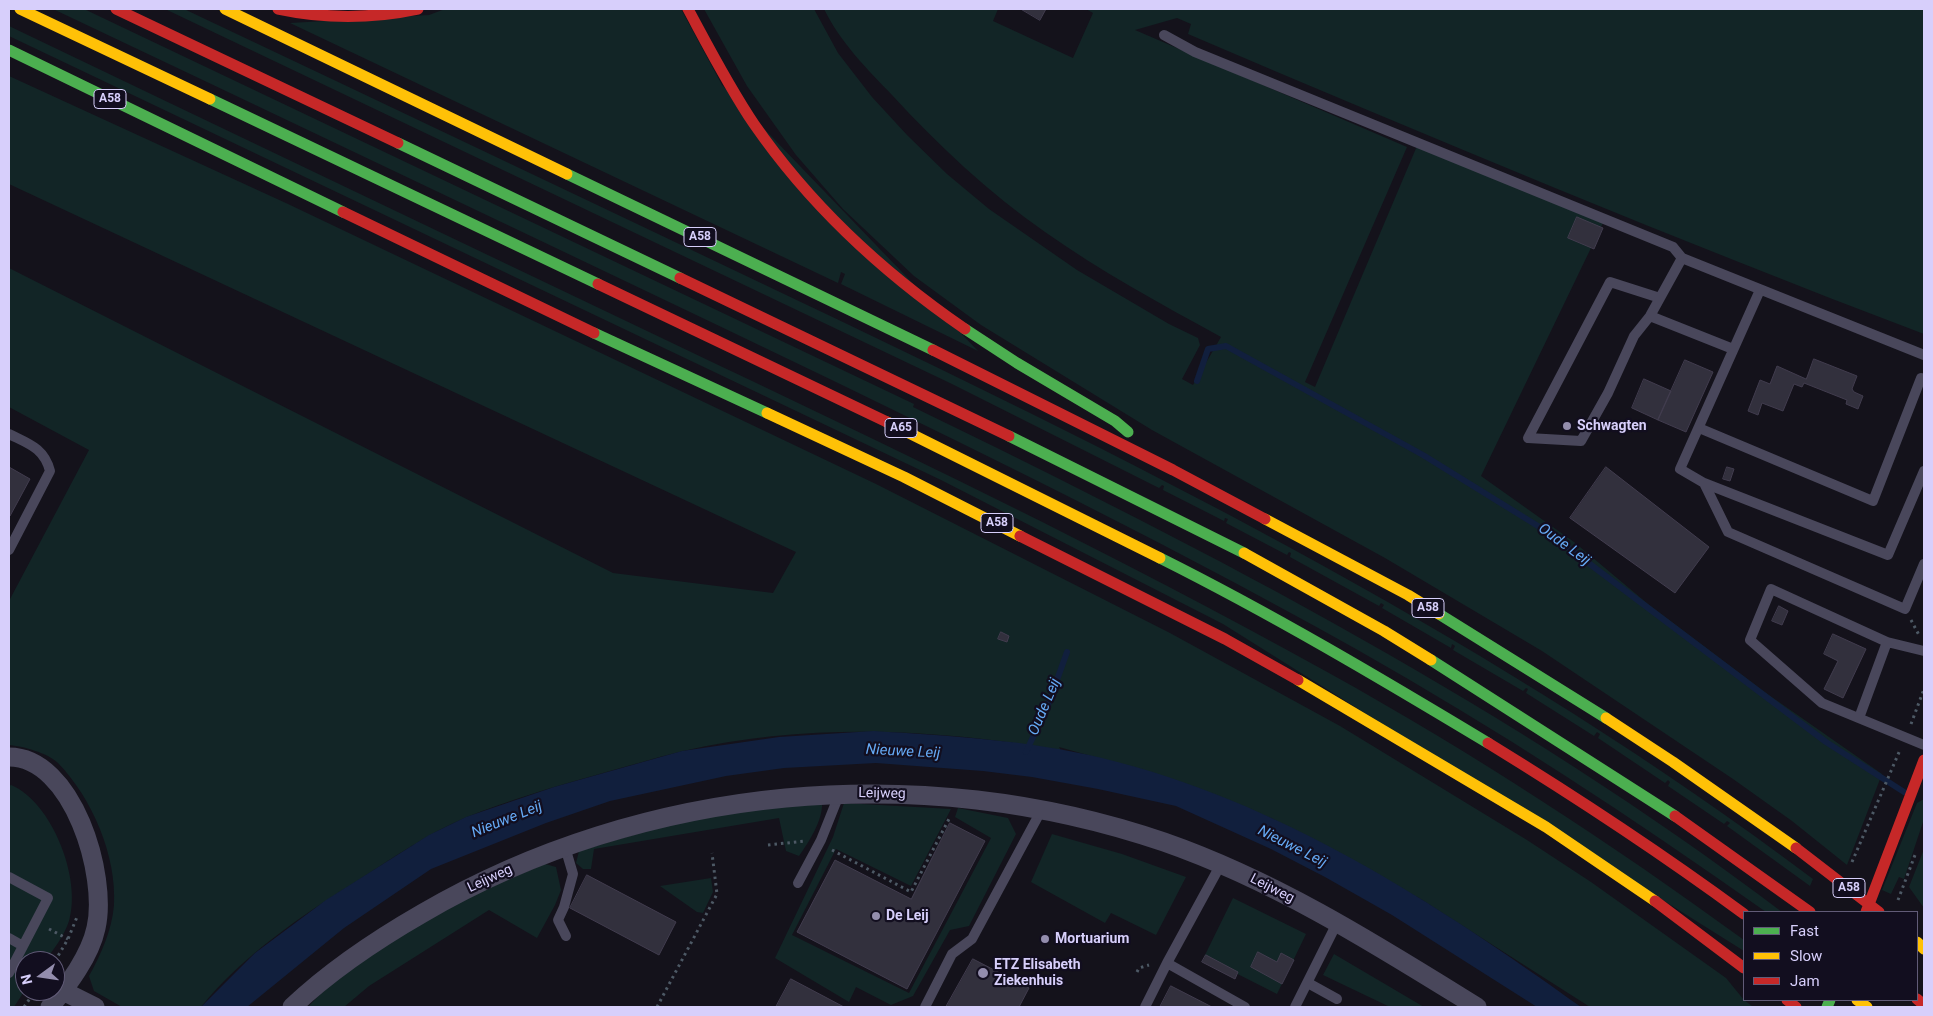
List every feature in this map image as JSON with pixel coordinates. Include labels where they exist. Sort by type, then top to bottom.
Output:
[{"type":"main road","name":"A65","points":[[20,9],[895,425],[1246,601],[1369,671],[1545,778],[1681,868],[1743,913]]},
{"type":"main road","points":[[116,9],[938,401],[1262,562],[1384,632],[1564,744],[1682,821],[1807,910]]},
{"type":"main road","name":"A58","points":[[225,9],[954,360],[1173,470],[1408,595],[1615,724],[1819,865],[1878,911]]},
{"type":"main road","points":[[278,9],[356,18],[386,16],[418,9]]},
{"type":"main road","name":"A58","points":[[688,9],[723,75],[764,138],[823,209],[864,251],[926,301],[985,344],[1115,421],[1173,470]]},
{"type":"main road","name":"A58","points":[[9,50],[572,322],[904,477],[1225,639],[1346,707],[1546,827],[1653,900],[1743,967]]},
{"type":"main road","points":[[1866,911],[1924,757]]},
{"type":"street","points":[[9,757],[22,757],[40,765],[56,782],[71,804],[87,837],[94,863],[98,906],[96,928],[88,948],[65,988]]},
{"type":"street","name":"Leijweg","points":[[292,1007],[316,985],[346,962],[399,927],[474,885],[564,847],[611,831],[708,808],[744,802],[839,794],[922,794],[1042,809],[1090,820],[1164,842],[1221,864],[1278,890],[1477,1007]]},
{"type":"street","points":[[65,992],[95,1007]]},
{"type":"lane","points":[[1164,36],[1195,52],[1664,243],[1673,247],[1682,258],[1924,355]]},
{"type":"lane","points":[[1660,298],[1610,282],[1528,438],[1581,440],[1608,393],[1634,336],[1650,316],[1660,298],[1682,258]]},
{"type":"lane","points":[[1760,290],[1680,469],[1704,483],[1888,555],[1924,471]]},
{"type":"lane","points":[[1650,316],[1733,349]]},
{"type":"lane","points":[[1699,428],[1873,501],[1921,378],[1924,379]]},
{"type":"lane","points":[[9,434],[40,450],[47,459],[50,471],[9,550]]},
{"type":"lane","points":[[1704,483],[1728,532],[1905,609],[1924,564]]},
{"type":"lane","points":[[1924,651],[1887,642],[1771,589],[1750,640],[1822,703],[1905,737],[1924,757]]},
{"type":"lane","points":[[1859,718],[1887,642]]},
{"type":"lane","points":[[798,883],[821,840],[839,794]]},
{"type":"lane","points":[[925,1007],[952,954],[972,940],[1042,809]]},
{"type":"lane","points":[[564,847],[573,874],[558,920],[566,936]]},
{"type":"lane","points":[[1145,1007],[1221,864]]},
{"type":"lane","points":[[9,877],[48,898],[9,973]]},
{"type":"lane","points":[[1294,1007],[1308,983],[1337,923]]},
{"type":"lane","points":[[9,938],[23,946]]},
{"type":"lane","points":[[1167,963],[1245,1007]]},
{"type":"lane","points":[[1308,983],[1337,999]]},
{"type":"path","points":[[1905,609],[1920,637]]},
{"type":"path","points":[[1850,868],[1924,690]]},
{"type":"path","points":[[768,845],[821,840],[837,854],[911,892],[950,818]]},
{"type":"path","points":[[657,1007],[718,894],[712,853]]},
{"type":"path","points":[[61,951],[80,910]]},
{"type":"path","points":[[35,922],[68,939]]},
{"type":"green space","points":[[53,9],[84,9],[914,404],[913,407],[1026,462],[1250,577],[1360,638],[1576,768],[1680,838],[1781,911],[1765,911],[1666,842],[1564,775],[1409,679],[1277,605],[1037,481],[548,244]]},
{"type":"green space","points":[[165,9],[184,9],[936,367],[1196,497],[1324,566],[1450,638],[1574,714],[1695,794],[1813,879],[1810,886],[1727,826],[1730,823],[1727,821],[1724,824],[1668,786],[1670,782],[1668,780],[1665,783],[1598,738],[1600,734],[1597,732],[1594,736],[1526,693],[1528,689],[1526,688],[1523,691],[1453,650],[1455,646],[1452,644],[1451,648],[1382,608],[1384,605],[1381,603],[1379,606],[1290,557],[1291,553],[1289,552],[1287,555],[1226,523],[1228,519],[1225,518],[1224,521],[1163,490],[1164,486],[1162,485],[1159,488],[952,384]]},
{"type":"green space","points":[[445,9],[681,9],[722,85],[978,351],[841,284],[845,274],[841,272],[838,283],[290,23],[429,15]]},
{"type":"green space","points":[[704,9],[814,9],[838,53],[872,97],[947,174],[989,209],[1077,270],[1169,324],[1198,338],[1200,345],[1182,379],[1193,385],[1221,337],[1087,260],[1024,217],[984,185],[909,114],[873,75],[846,44],[824,9],[998,9],[993,21],[1073,58],[1093,13],[1086,9],[1924,9],[1924,334],[1646,225],[1280,73],[1188,34],[1191,24],[1177,18],[1135,30],[1407,147],[1305,382],[1315,387],[1417,146],[1604,221],[1481,476],[1574,542],[1648,604],[1766,693],[1882,774],[1847,865],[1792,821],[1733,779],[1542,651],[1385,558],[1152,430],[981,325],[914,276],[843,209],[796,155],[747,86]]},
{"type":"green space","points":[[9,26],[918,461],[1166,585],[1383,703],[1489,767],[1592,834],[1743,939],[1743,950],[1223,624],[941,480],[9,36]]},
{"type":"green space","points":[[9,76],[288,204],[876,484],[1170,633],[1340,726],[1527,840],[1591,882],[1726,978],[1743,1001],[1752,1006],[1590,1007],[1419,898],[1273,819],[1159,775],[1059,747],[1061,751],[967,737],[872,732],[777,736],[729,742],[683,751],[515,799],[453,823],[425,838],[336,894],[294,922],[254,954],[217,988],[201,1007],[122,1007],[94,991],[89,976],[105,942],[111,924],[114,905],[111,867],[100,829],[82,793],[54,759],[35,751],[9,745],[9,601],[89,450],[9,407],[9,268],[613,573],[773,593],[796,552],[9,184]]},
{"type":"green space","points":[[11,785],[26,794],[51,824],[67,864],[72,904],[69,921],[52,951],[15,951],[15,1001],[18,1001],[14,1007],[9,1007],[9,786]]},
{"type":"green space","points":[[1924,799],[1924,819],[1904,879],[1899,877],[1891,894],[1882,890],[1917,803]]},
{"type":"green space","points":[[822,803],[818,824],[799,856],[786,851],[779,818],[594,849],[591,869],[583,869],[576,863],[579,851],[704,814]]},
{"type":"green space","points":[[844,803],[951,809],[911,886],[836,849],[792,935],[909,993],[991,838],[955,817],[958,808],[1008,818],[1016,834],[969,926],[950,930],[913,996],[891,1005],[856,987],[849,1002],[775,958],[833,837]]},
{"type":"green space","points":[[1052,834],[1122,854],[1186,877],[1156,935],[1111,913],[1105,923],[1031,882]]},
{"type":"green space","points":[[1924,849],[1924,908],[1909,887]]},
{"type":"green space","points":[[545,864],[556,867],[561,890],[537,938],[489,910],[369,986],[344,1007],[308,1007],[359,962],[419,923],[450,906]]},
{"type":"green space","points":[[711,878],[713,892],[703,913],[697,912],[660,886]]},
{"type":"green space","points":[[1233,898],[1306,934],[1277,994],[1204,957]]},
{"type":"green space","points":[[1334,954],[1424,1007],[1390,1007],[1323,975]]},
{"type":"water","name":"Nieuwe Leij","points":[[874,731],[989,740],[1074,752],[1167,777],[1231,800],[1293,828],[1353,859],[1412,893],[1526,968],[1581,1007],[1537,1007],[1392,915],[1325,877],[1271,849],[1176,806],[1032,777],[983,771],[876,763],[784,768],[726,776],[610,801],[546,823],[431,869],[344,928],[247,1007],[201,1007],[255,953],[326,900],[429,835],[466,817],[554,787],[682,751],[779,737]]},
{"type":"building","points":[[1021,9],[1046,9],[1040,20]]},
{"type":"building","points":[[1577,217],[1603,228],[1594,249],[1568,238]]},
{"type":"building","points":[[1814,359],[1857,376],[1852,389],[1863,396],[1858,409],[1846,404],[1847,400],[1804,383],[1802,387],[1794,384],[1783,411],[1762,403],[1758,415],[1748,411],[1760,380],[1770,384],[1777,366],[1806,379]]},
{"type":"building","points":[[1685,360],[1713,372],[1686,432],[1658,420]]},
{"type":"building","points":[[1644,379],[1671,391],[1658,420],[1632,408]]},
{"type":"building","points":[[9,467],[30,479],[10,516],[9,515]]},
{"type":"building","points":[[1606,467],[1709,547],[1675,593],[1570,518]]},
{"type":"building","points":[[1727,467],[1734,469],[1730,481],[1723,479]]},
{"type":"building","points":[[1779,606],[1788,611],[1782,625],[1772,621]]},
{"type":"building","points":[[1001,632],[1009,636],[1007,642],[998,639]]},
{"type":"building","points":[[1833,634],[1866,649],[1843,698],[1824,689],[1838,661],[1824,654]]},
{"type":"building","name":"De Leij","points":[[950,823],[985,841],[907,989],[797,932],[835,860],[911,899]]},
{"type":"building","points":[[587,875],[676,922],[659,955],[570,908]]},
{"type":"building","points":[[1258,952],[1277,962],[1281,953],[1294,960],[1282,984],[1251,967]]},
{"type":"building","points":[[1206,955],[1238,972],[1235,979],[1202,962]]},
{"type":"building","name":"ETZ Elisabeth Ziekenhuis","points":[[973,959],[1029,988],[1019,1007],[946,1007]]},
{"type":"building","points":[[791,979],[844,1007],[776,1007]]},
{"type":"building","points":[[1171,986],[1212,1007],[1160,1007]]},
{"type":"waterway","name":"Oude Leij","points":[[1197,381],[1208,349],[1226,346],[1423,455],[1546,531],[1826,742],[1904,792]]},
{"type":"waterway","name":"Oude Leij","points":[[1026,752],[1048,705],[1067,652]]},
{"type":"traffic: fast","points":[[9,50],[343,212]]},
{"type":"traffic: fast","points":[[210,99],[598,284]]},
{"type":"traffic: fast","points":[[398,143],[680,278]]},
{"type":"traffic: fast","points":[[567,174],[933,350]]},
{"type":"traffic: fast","points":[[965,329],[1017,363],[1115,421],[1128,432]]},
{"type":"traffic: fast","points":[[594,333],[767,413]]},
{"type":"traffic: fast","points":[[1009,436],[1244,553]]},
{"type":"traffic: fast","points":[[1160,558],[1285,624],[1488,743]]},
{"type":"traffic: fast","points":[[1439,614],[1606,718]]},
{"type":"traffic: fast","points":[[1431,660],[1675,816]]},
{"type":"traffic: fast","points":[[1827,1007],[1830,1001]]},
{"type":"traffic: slow","points":[[20,9],[210,99]]},
{"type":"traffic: slow","points":[[225,9],[567,174]]},
{"type":"traffic: slow","points":[[767,413],[904,477],[1020,536]]},
{"type":"traffic: slow","points":[[887,422],[1160,558]]},
{"type":"traffic: slow","points":[[1265,519],[1408,595],[1439,614]]},
{"type":"traffic: slow","points":[[1244,553],[1384,631],[1431,660]]},
{"type":"traffic: slow","points":[[1298,680],[1546,827],[1655,901]]},
{"type":"traffic: slow","points":[[1606,718],[1673,762],[1796,848]]},
{"type":"traffic: slow","points":[[1918,943],[1924,949]]},
{"type":"traffic: slow","points":[[1858,1001],[1867,1007]]},
{"type":"traffic: jam","points":[[116,9],[398,143]]},
{"type":"traffic: jam","points":[[278,9],[331,16],[383,15],[418,9]]},
{"type":"traffic: jam","points":[[688,9],[745,110],[776,154],[799,182],[824,210],[878,261],[935,308],[965,329]]},
{"type":"traffic: jam","points":[[343,212],[594,333]]},
{"type":"traffic: jam","points":[[680,278],[1009,436]]},
{"type":"traffic: jam","points":[[598,284],[887,422]]},
{"type":"traffic: jam","points":[[933,350],[1173,470],[1265,519]]},
{"type":"traffic: jam","points":[[1020,536],[1225,639],[1298,680]]},
{"type":"traffic: jam","points":[[1488,743],[1618,826],[1743,913]]},
{"type":"traffic: jam","points":[[1866,911],[1924,760]]},
{"type":"traffic: jam","points":[[1675,816],[1809,911]]},
{"type":"traffic: jam","points":[[1796,848],[1878,911]]},
{"type":"traffic: jam","points":[[1655,901],[1743,967]]},
{"type":"traffic: jam","points":[[1918,1000],[1924,1005]]},
{"type":"traffic: jam","points":[[1788,1001],[1796,1007]]},
{"type":"place","name":"Schwagten","points":[[1567,426]]},
{"type":"place","name":"De Leij","points":[[876,916]]},
{"type":"place","name":"Mortuarium","points":[[1045,939]]},
{"type":"place","name":"ETZ Elisabeth Ziekenhuis","points":[[983,973]]}]
